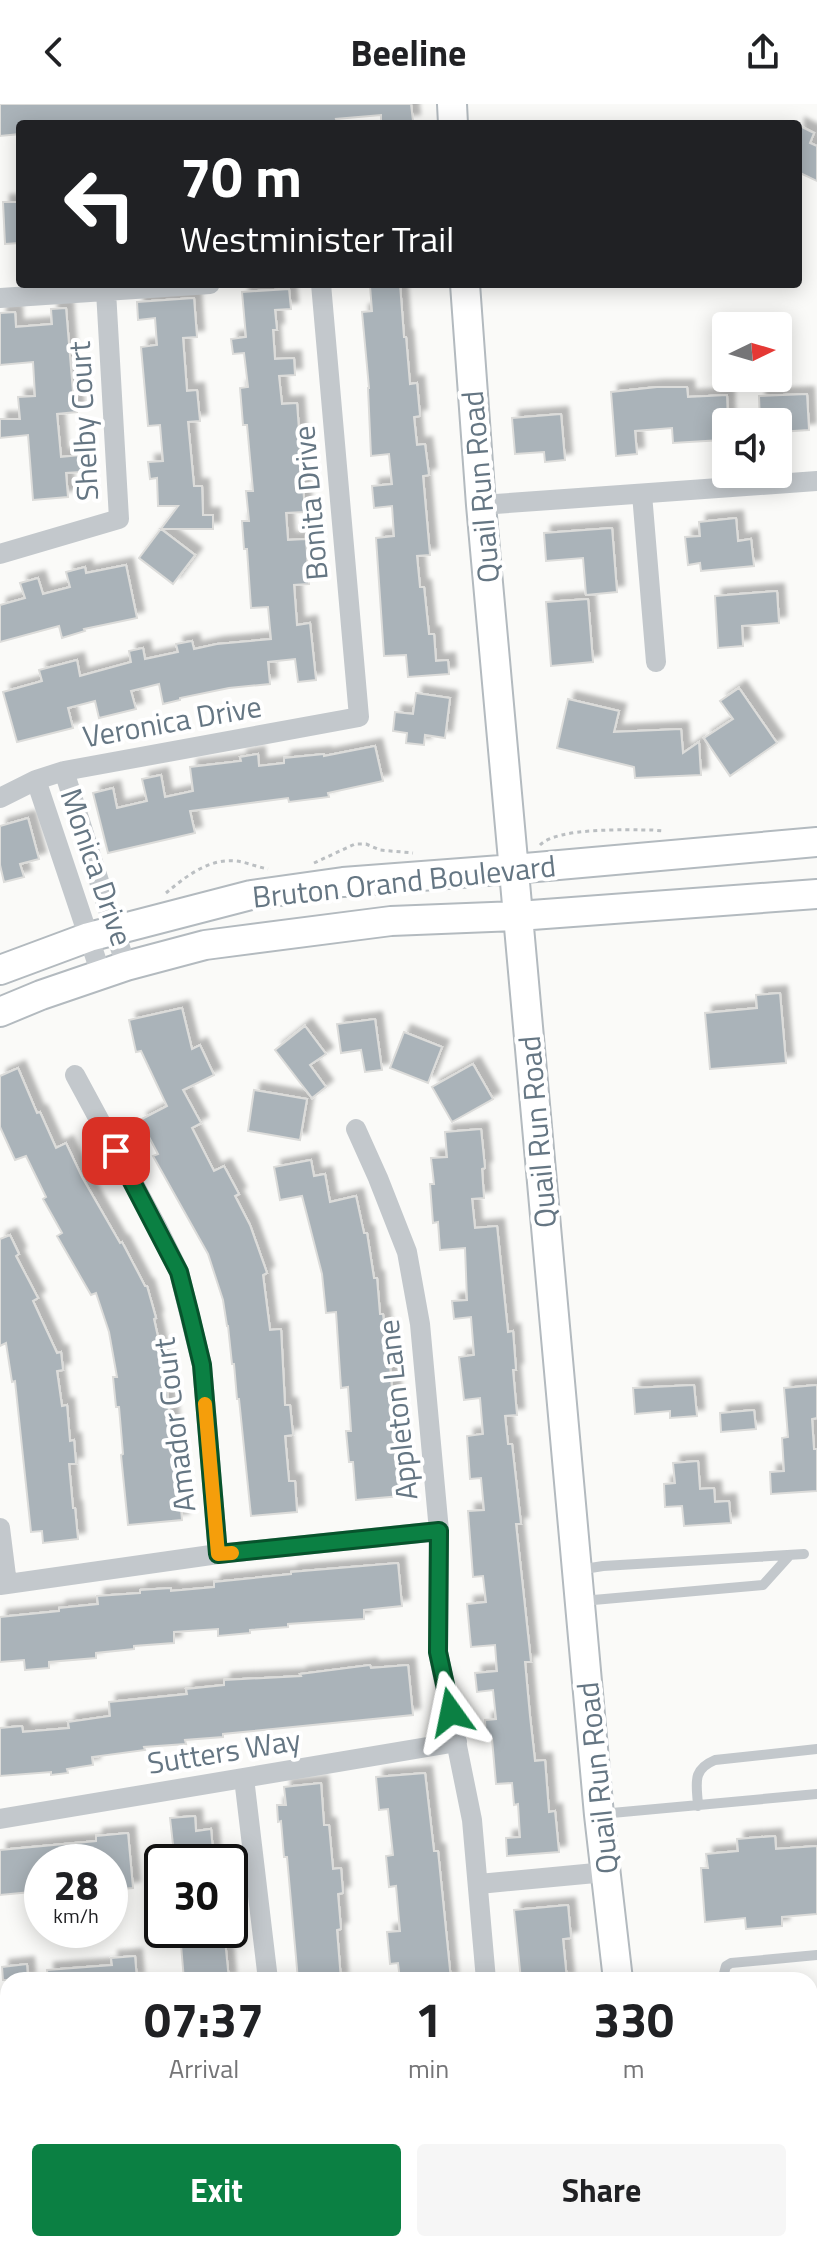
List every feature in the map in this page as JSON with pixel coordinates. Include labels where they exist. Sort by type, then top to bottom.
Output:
[{"type":"street","points":[[0,298],[151,288]]},
{"type":"street","name":"Bonita Drive","points":[[321,288],[359,717]]},
{"type":"street","name":"Quail Run Road","points":[[465,288],[481,505],[599,1815],[617,1972]]},
{"type":"street","name":"Shelby Court","points":[[0,554],[119,519],[106,291]]},
{"type":"street","points":[[481,505],[817,481]]},
{"type":"street","points":[[642,494],[656,662]]},
{"type":"street","name":"Veronica Drive","points":[[0,798],[36,780],[64,771],[359,717]]},
{"type":"street","name":"Monica Drive","points":[[64,771],[113,970]]},
{"type":"street","name":"Monica Drive","points":[[36,780],[102,934]]},
{"type":"street","name":"Bruton Orand Boulevard","points":[[0,970],[102,934],[251,895],[343,882],[817,842]]},
{"type":"street","name":"Bruton Orand Boulevard","points":[[0,1012],[113,970],[205,945],[391,921],[518,916],[817,894]]},
{"type":"street","name":"Amador Court","points":[[75,1075],[179,1272],[202,1365],[218,1554]]},
{"type":"street","name":"Appleton Lane","points":[[356,1129],[407,1252],[420,1324],[439,1531],[438,1652],[472,1820],[485,1972]]},
{"type":"street","points":[[0,1528],[3,1585],[218,1554],[439,1531]]},
{"type":"street","name":"Sutters Way","points":[[0,1819],[457,1742]]},
{"type":"street","points":[[244,1778],[267,1972]]},
{"type":"street","points":[[479,1884],[606,1872]]},
{"type":"lane","points":[[577,1570],[804,1554]]},
{"type":"lane","points":[[580,1601],[763,1585],[790,1555]]},
{"type":"lane","points":[[698,1806],[697,1775],[703,1765],[715,1760],[817,1749]]},
{"type":"lane","points":[[599,1815],[817,1794]]},
{"type":"lane","points":[[725,1972],[731,1963],[817,1955]]},
{"type":"building","points":[[0,104],[411,104],[413,120],[381,120],[381,115],[336,120],[16,120],[16,134],[0,136]]},
{"type":"building","points":[[802,127],[814,133],[810,143],[817,146],[817,181],[802,174]]},
{"type":"building","points":[[3,202],[16,202],[16,243],[5,244]]},
{"type":"building","points":[[370,288],[400,288],[410,384],[417,383],[420,416],[414,417],[417,445],[425,444],[429,475],[423,476],[430,555],[417,556],[420,587],[424,587],[429,634],[434,634],[436,661],[448,660],[449,674],[408,677],[406,655],[384,656],[376,538],[394,536],[392,506],[374,508],[372,486],[392,484],[389,454],[371,456],[362,312],[372,311]]},
{"type":"building","points":[[289,289],[291,309],[275,310],[275,359],[294,358],[295,375],[279,376],[282,404],[297,403],[305,512],[286,513],[288,540],[306,539],[309,584],[294,585],[297,625],[310,623],[316,680],[298,682],[295,659],[268,662],[270,684],[229,688],[163,704],[159,684],[131,691],[136,709],[99,718],[95,701],[68,708],[73,728],[17,742],[3,692],[42,681],[39,670],[77,660],[80,676],[131,662],[129,651],[143,648],[145,659],[178,652],[176,644],[192,641],[194,649],[271,639],[268,607],[251,608],[242,521],[249,521],[246,491],[253,491],[240,388],[248,387],[244,353],[233,354],[231,339],[246,337],[242,292]]},
{"type":"building","points":[[194,298],[197,337],[183,338],[187,391],[197,390],[200,421],[188,422],[194,486],[202,486],[203,515],[213,515],[213,529],[161,529],[195,555],[173,584],[139,558],[178,506],[158,506],[157,478],[150,479],[148,462],[163,461],[160,425],[148,426],[141,347],[157,345],[155,318],[138,320],[137,302]]},
{"type":"building","points":[[66,308],[77,412],[57,414],[61,457],[81,455],[82,472],[66,473],[68,497],[33,500],[28,435],[0,438],[0,419],[20,419],[18,397],[35,396],[33,362],[0,365],[0,313],[15,312],[16,327],[52,324],[51,309]]},
{"type":"building","points":[[687,387],[688,397],[727,395],[727,408],[712,408],[712,441],[673,443],[672,428],[635,431],[637,454],[616,456],[611,392]]},
{"type":"building","points":[[807,394],[809,430],[792,431],[792,408],[759,408],[759,396]]},
{"type":"building","points":[[561,414],[565,460],[545,462],[544,452],[515,454],[512,418]]},
{"type":"building","points":[[736,518],[738,541],[751,539],[754,566],[701,571],[700,563],[688,565],[685,537],[700,536],[699,522]]},
{"type":"building","points":[[612,528],[617,592],[586,595],[583,558],[546,561],[544,533]]},
{"type":"building","points":[[126,565],[137,618],[84,629],[62,638],[59,626],[0,642],[0,605],[25,598],[20,583],[38,578],[43,594],[70,587],[66,572],[85,567],[86,573]]},
{"type":"building","points":[[777,591],[779,623],[742,626],[743,646],[718,648],[715,596]]},
{"type":"building","points":[[588,599],[593,662],[551,666],[546,602]]},
{"type":"building","points":[[739,688],[777,743],[730,776],[704,738],[733,719],[720,701]]},
{"type":"building","points":[[416,693],[450,698],[445,738],[425,735],[424,745],[406,743],[407,733],[393,731],[395,712],[413,714]]},
{"type":"building","points":[[568,699],[619,711],[614,732],[681,729],[683,753],[699,742],[701,775],[635,778],[634,767],[557,748]]},
{"type":"building","points":[[375,746],[383,781],[328,793],[329,797],[289,802],[288,798],[190,811],[195,833],[108,853],[93,793],[113,788],[117,808],[147,801],[142,779],[161,775],[165,797],[193,791],[190,767],[241,761],[240,757],[258,754],[259,766],[284,763],[284,758],[324,756]]},
{"type":"building","points":[[28,818],[39,859],[20,864],[24,877],[4,882],[0,865],[0,826]]},
{"type":"building","points":[[780,993],[786,1063],[710,1069],[705,1013],[757,1008],[756,995]]},
{"type":"building","points":[[182,1008],[192,1049],[200,1045],[214,1075],[183,1090],[201,1123],[192,1128],[214,1171],[224,1166],[239,1194],[235,1196],[250,1225],[267,1273],[263,1275],[270,1330],[281,1329],[285,1405],[290,1405],[293,1435],[285,1436],[289,1481],[295,1481],[297,1512],[251,1516],[239,1399],[223,1300],[208,1254],[153,1156],[158,1154],[140,1120],[167,1106],[141,1051],[136,1052],[129,1020]]},
{"type":"building","points":[[375,1019],[382,1070],[365,1072],[361,1050],[341,1053],[337,1024]]},
{"type":"building","points":[[305,1026],[326,1054],[310,1065],[326,1087],[312,1098],[275,1050]]},
{"type":"building","points":[[404,1032],[442,1047],[428,1083],[390,1068]]},
{"type":"building","points":[[473,1064],[493,1099],[452,1122],[432,1087]]},
{"type":"building","points":[[18,1068],[56,1148],[66,1143],[82,1177],[147,1286],[166,1373],[182,1520],[128,1525],[119,1407],[116,1407],[113,1377],[117,1377],[109,1332],[96,1293],[91,1295],[57,1236],[62,1233],[43,1199],[46,1197],[26,1156],[15,1160],[0,1127],[0,1076]]},
{"type":"building","points":[[254,1090],[307,1099],[300,1140],[248,1131]]},
{"type":"building","points":[[481,1129],[484,1198],[472,1199],[475,1228],[497,1226],[508,1332],[513,1331],[517,1415],[505,1416],[508,1444],[512,1444],[521,1524],[516,1524],[531,1662],[525,1662],[535,1761],[545,1760],[549,1812],[555,1811],[559,1852],[507,1856],[506,1838],[520,1837],[518,1804],[514,1805],[512,1783],[496,1784],[492,1739],[486,1740],[485,1720],[496,1719],[493,1690],[477,1692],[475,1673],[497,1671],[495,1645],[471,1647],[467,1604],[486,1602],[483,1576],[473,1577],[468,1511],[484,1510],[481,1478],[470,1479],[467,1436],[483,1434],[480,1398],[464,1400],[459,1357],[474,1355],[471,1317],[454,1319],[452,1301],[467,1300],[465,1248],[440,1250],[438,1222],[433,1223],[430,1184],[434,1184],[431,1158],[447,1157],[445,1132]]},
{"type":"building","points":[[311,1160],[314,1176],[325,1174],[330,1202],[356,1196],[364,1233],[367,1233],[394,1389],[401,1496],[356,1500],[353,1462],[349,1462],[346,1431],[351,1431],[348,1387],[341,1388],[336,1312],[326,1313],[322,1274],[302,1196],[280,1200],[274,1167]]},
{"type":"building","points":[[10,1235],[19,1254],[16,1256],[38,1298],[33,1301],[57,1353],[61,1352],[63,1370],[57,1371],[62,1406],[67,1405],[70,1441],[74,1440],[76,1464],[69,1464],[78,1539],[43,1543],[42,1531],[31,1532],[15,1381],[12,1382],[6,1343],[0,1346],[0,1239]]},
{"type":"building","points":[[694,1385],[697,1416],[670,1418],[670,1411],[635,1414],[633,1388]]},
{"type":"building","points":[[817,1385],[817,1418],[812,1419],[814,1449],[817,1449],[817,1491],[771,1494],[770,1472],[784,1471],[782,1438],[788,1437],[784,1388]]},
{"type":"building","points":[[754,1410],[756,1429],[721,1432],[720,1413]]},
{"type":"building","points":[[698,1461],[700,1489],[714,1488],[715,1502],[729,1501],[731,1523],[684,1526],[682,1506],[665,1507],[664,1484],[675,1483],[673,1463]]},
{"type":"building","points":[[398,1563],[402,1606],[364,1610],[364,1619],[288,1624],[288,1627],[218,1636],[218,1629],[174,1632],[174,1643],[96,1653],[96,1658],[49,1662],[49,1668],[25,1670],[24,1660],[0,1662],[0,1617],[98,1604],[97,1596],[140,1593],[140,1590],[214,1587],[214,1582]]},
{"type":"building","points":[[370,1665],[371,1668],[408,1665],[413,1715],[223,1734],[223,1737],[185,1740],[186,1744],[144,1747],[145,1750],[92,1757],[93,1765],[67,1769],[68,1773],[0,1776],[0,1728],[22,1726],[23,1732],[69,1728],[68,1722],[110,1716],[109,1702],[187,1694],[186,1689],[224,1685],[224,1680],[301,1676]]},
{"type":"building","points":[[425,1773],[434,1851],[438,1851],[450,1972],[399,1972],[398,1963],[390,1964],[387,1932],[400,1931],[396,1886],[389,1887],[386,1856],[393,1855],[388,1809],[379,1810],[376,1777]]},
{"type":"building","points":[[321,1783],[324,1825],[329,1825],[333,1869],[341,1868],[343,1893],[338,1894],[341,1929],[337,1930],[340,1972],[297,1972],[287,1857],[284,1857],[281,1821],[278,1822],[277,1805],[286,1805],[284,1787]]},
{"type":"building","points":[[195,1816],[196,1831],[211,1829],[212,1844],[173,1844],[170,1818]]},
{"type":"building","points":[[128,1833],[133,1888],[128,1888],[128,1844],[64,1844],[96,1841],[96,1836]]},
{"type":"building","points":[[775,1836],[776,1849],[817,1846],[817,1914],[782,1917],[782,1926],[746,1929],[745,1918],[705,1922],[701,1868],[708,1868],[706,1854],[738,1851],[737,1839]]},
{"type":"building","points":[[24,1848],[24,1893],[0,1895],[0,1850]]},
{"type":"building","points":[[568,1905],[571,1938],[563,1939],[566,1972],[520,1972],[514,1910]]},
{"type":"building","points":[[181,1948],[226,1948],[228,1972],[183,1972]]},
{"type":"building","points":[[135,1956],[136,1972],[47,1972],[112,1965],[111,1958]]},
{"type":"building","points":[[27,1964],[28,1972],[2,1972],[2,1967]]},
{"type":"slow traffic","points":[[205,1404],[218,1554],[232,1553]]},
{"type":"route","points":[[116,1151],[179,1272],[190,1315],[202,1365],[218,1554],[439,1531],[438,1652],[451,1712]]}]
